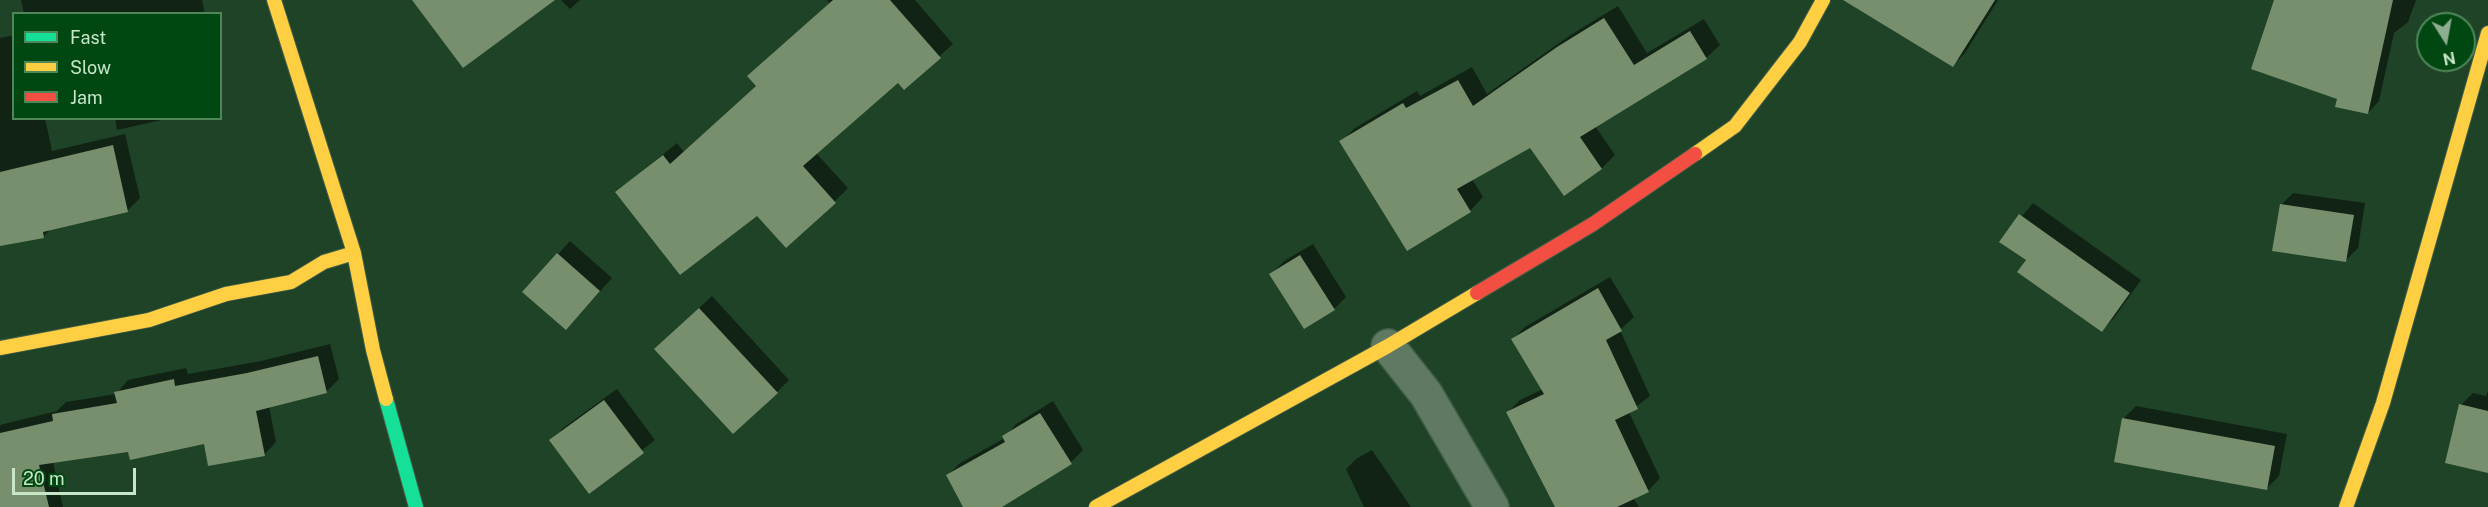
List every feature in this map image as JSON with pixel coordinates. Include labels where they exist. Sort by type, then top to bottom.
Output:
[{"type":"street","points":[[274,0],[354,253],[373,350],[416,507]]},
{"type":"street","points":[[1096,507],[1228,432],[1388,346],[1593,224],[1735,126],[1800,42],[1823,0]]},
{"type":"street","points":[[2346,507],[2383,403],[2488,33]]},
{"type":"street","points":[[0,348],[149,320],[226,294],[291,282],[324,262],[354,253]]},
{"type":"street","points":[[1388,346],[1426,394],[1492,507]]},
{"type":"building","points":[[412,0],[555,0],[463,68]]},
{"type":"building","points":[[833,0],[890,0],[941,58],[904,90],[898,83],[803,166],[836,203],[786,248],[757,216],[680,275],[615,192],[663,155],[670,164],[756,86],[747,76]]},
{"type":"building","points":[[1843,0],[1995,0],[1953,67]]},
{"type":"building","points":[[2274,0],[2393,0],[2368,114],[2335,107],[2337,99],[2251,69]]},
{"type":"building","points":[[1604,18],[1634,65],[1690,31],[1707,59],[1580,137],[1602,169],[1564,196],[1530,148],[1457,189],[1471,212],[1407,251],[1339,141],[1403,103],[1406,108],[1458,80],[1473,106],[1557,47]]},
{"type":"building","points":[[113,145],[128,212],[43,232],[44,238],[0,246],[0,172]]},
{"type":"building","points":[[2280,204],[2354,215],[2346,262],[2272,251]]},
{"type":"building","points":[[2019,214],[2130,293],[2102,332],[2017,272],[2026,260],[1999,242]]},
{"type":"building","points":[[557,253],[600,291],[566,330],[522,292]]},
{"type":"building","points":[[1300,255],[1335,310],[1304,329],[1269,274]]},
{"type":"building","points":[[1598,288],[1622,331],[1606,340],[1638,409],[1615,420],[1649,492],[1617,507],[1555,507],[1506,412],[1544,394],[1511,339]]},
{"type":"building","points":[[699,308],[778,393],[733,434],[654,349]]},
{"type":"building","points":[[318,356],[327,393],[256,411],[265,456],[208,466],[204,444],[130,460],[128,452],[39,465],[49,507],[0,507],[0,433],[53,421],[52,414],[117,403],[114,392],[174,379],[175,386],[247,373]]},
{"type":"building","points":[[604,400],[644,453],[589,494],[549,440]]},
{"type":"building","points":[[2459,404],[2488,411],[2488,473],[2445,463]]},
{"type":"building","points":[[1040,413],[1072,464],[1002,507],[963,507],[946,475],[1005,442],[1002,436]]},
{"type":"building","points":[[2122,418],[2275,446],[2267,490],[2114,462]]},
{"type":"traffic: fast","points":[[386,399],[416,507]]},
{"type":"traffic: slow","points":[[274,0],[354,253],[373,350],[386,399]]},
{"type":"traffic: slow","points":[[1695,154],[1735,126],[1800,42],[1823,0]]},
{"type":"traffic: slow","points":[[2346,507],[2383,403],[2488,33]]},
{"type":"traffic: slow","points":[[0,348],[149,320],[226,294],[291,282],[324,262],[354,253]]},
{"type":"traffic: slow","points":[[1096,507],[1388,346],[1477,293]]},
{"type":"traffic: jam","points":[[1477,293],[1593,224],[1695,154]]}]
